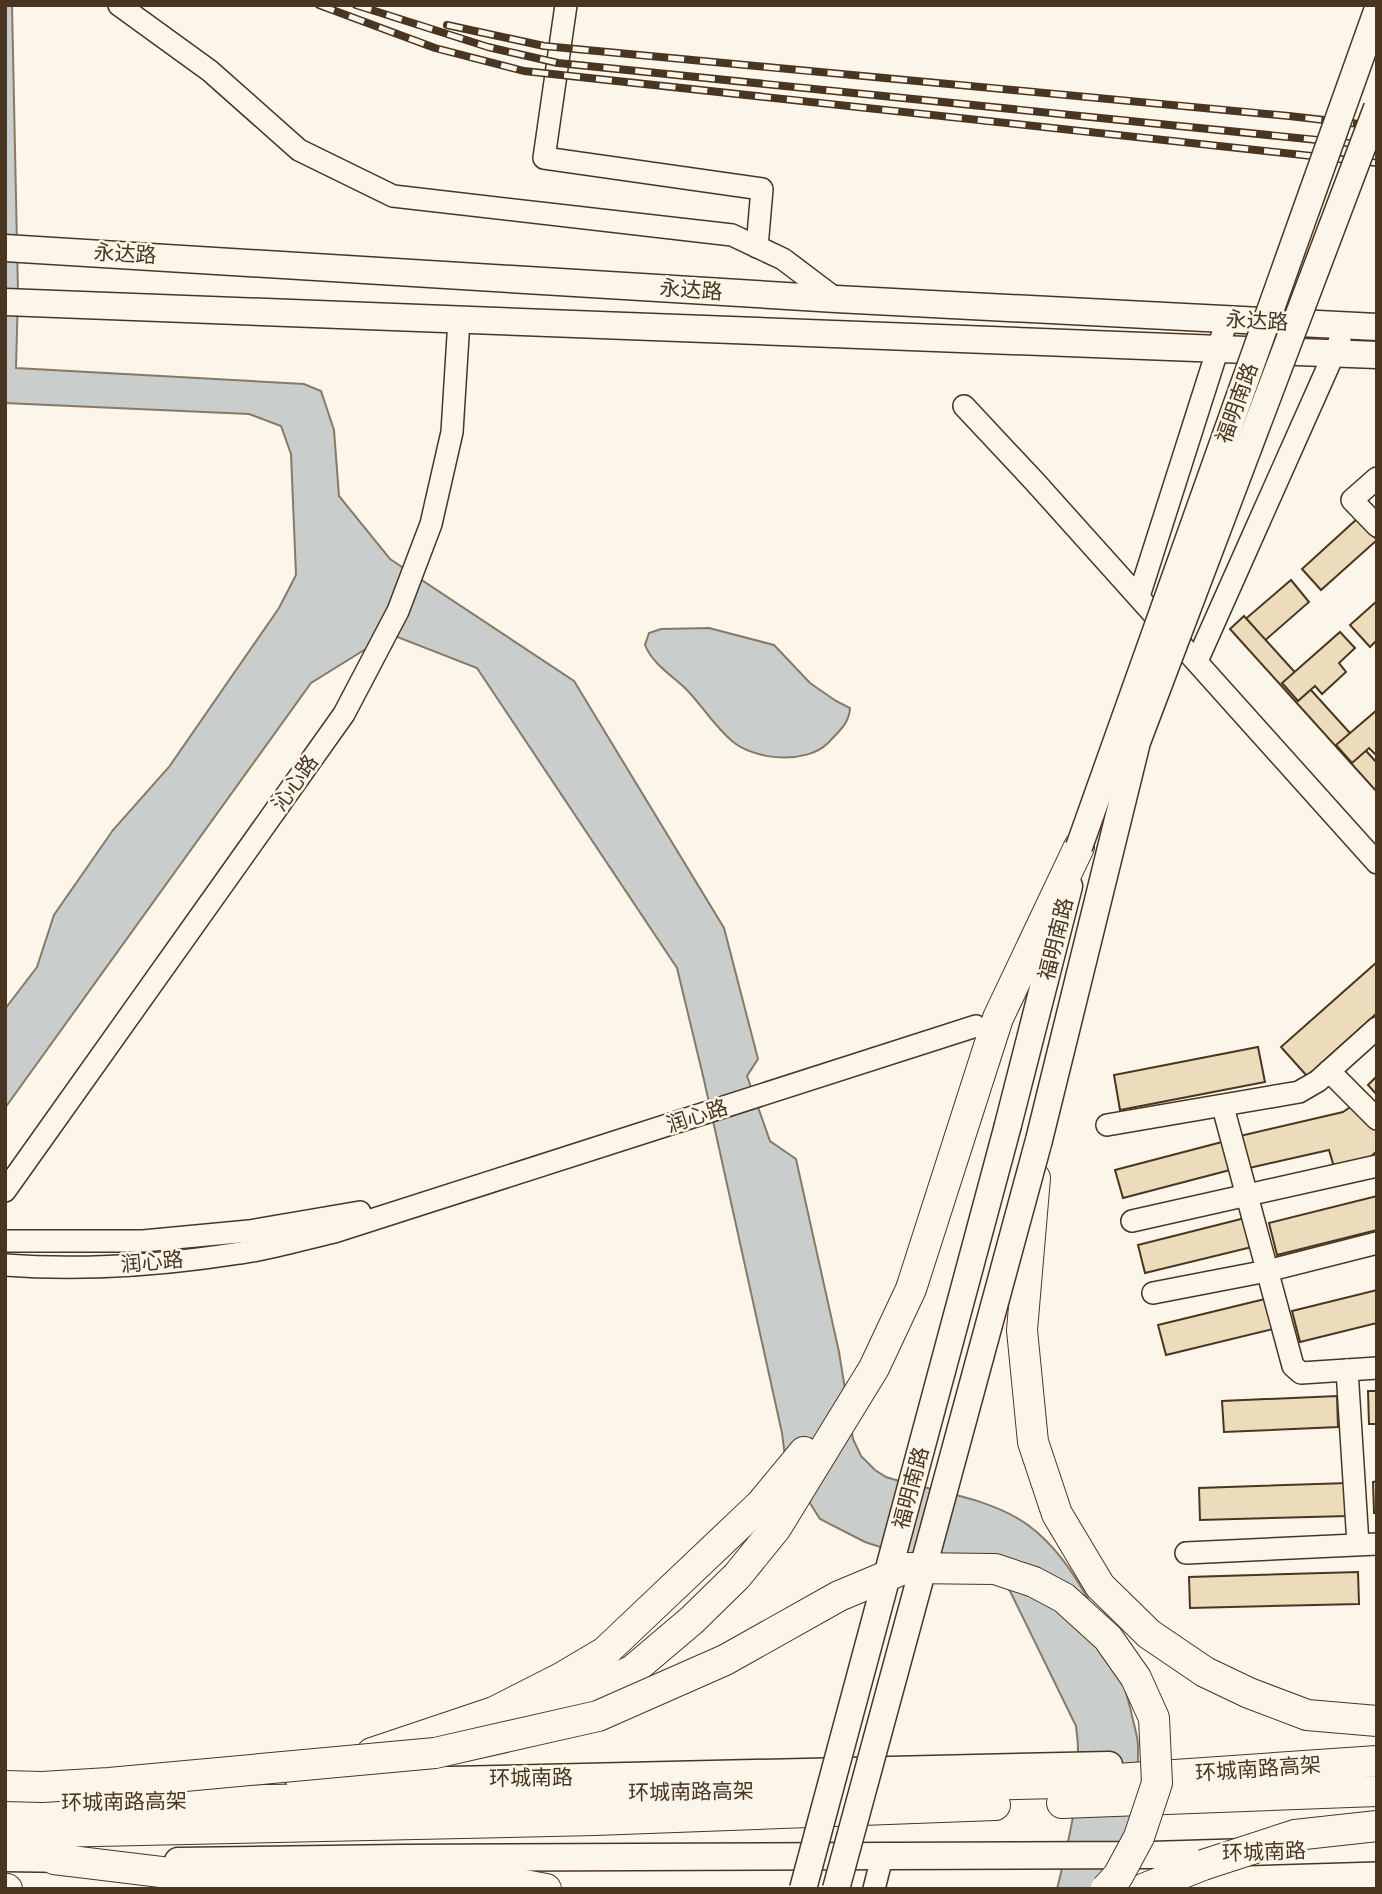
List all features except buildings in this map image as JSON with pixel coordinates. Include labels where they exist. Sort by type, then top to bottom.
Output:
[{"type":"highway","points":[[470,1746],[633,1670],[692,1620],[737,1576],[776,1528],[874,1368],[911,1289],[998,1017],[1079,847]]},
{"type":"highway","points":[[1039,1140],[1022,1330],[1033,1442],[1057,1514],[1100,1586],[1149,1634],[1205,1672],[1249,1693],[1307,1715],[1377,1721]]},
{"type":"highway","points":[[303,1777],[494,1712],[605,1652],[761,1504],[874,1368]]},
{"type":"highway","points":[[5,1786],[109,1783],[435,1753],[470,1746],[598,1716],[726,1660],[839,1596],[906,1568],[995,1569],[1034,1582],[1064,1598],[1108,1638],[1136,1678],[1154,1718],[1157,1783],[1139,1837],[1118,1876],[1106,1889]]},
{"type":"highway","name":"环城南路高架","points":[[5,1804],[592,1795],[1059,1783],[1377,1761]]},
{"type":"highway","name":"环城南路高架","points":[[5,1833],[595,1820],[1377,1791]]},
{"type":"highway","points":[[1143,1889],[1203,1865],[1295,1835],[1377,1826]]},
{"type":"highway","points":[[54,1859],[194,1876],[471,1875],[546,1889]]},
{"type":"main road","name":"福明南路","points":[[803,1889],[1009,1125],[1079,847],[1377,11]]},
{"type":"main road","name":"福明南路","points":[[836,1889],[1039,1140],[1137,742],[1377,108]]},
{"type":"main road","name":"永达路","points":[[5,248],[836,299],[1377,327]]},
{"type":"main road","name":"永达路","points":[[5,302],[1377,355]]},
{"type":"main road","name":"环城南路","points":[[5,1774],[128,1773],[450,1780],[1056,1768],[1377,1746]]},
{"type":"main road","name":"环城南路","points":[[882,1857],[1052,1853],[1152,1855],[1377,1848]]},
{"type":"main road","points":[[5,1858],[195,1861],[882,1857]]},
{"type":"street","points":[[119,5],[210,71],[299,150],[393,196],[732,235],[783,259],[836,299]]},
{"type":"street","points":[[566,5],[544,158],[762,189],[757,247]]},
{"type":"street","name":"沁心路","points":[[5,1191],[350,702],[398,611],[430,524],[452,432],[459,320]]},
{"type":"street","points":[[1139,596],[1227,320]]},
{"type":"street","points":[[1197,661],[1346,325]]},
{"type":"street","points":[[964,406],[1139,596],[1377,863]]},
{"type":"street","points":[[1377,478],[1352,500],[1377,526]]},
{"type":"street","name":"润心路","points":[[5,1265],[136,1265],[242,1253],[334,1232],[976,1026]]},
{"type":"street","points":[[1107,1125],[1299,1092],[1318,1081],[1377,1028]]},
{"type":"street","points":[[1329,1071],[1377,1119]]},
{"type":"street","points":[[1223,1107],[1293,1366],[1301,1373],[1377,1368]]},
{"type":"street","points":[[1132,1221],[1377,1166]]},
{"type":"street","name":"润心路","points":[[5,1241],[143,1241],[249,1231],[418,1204]]},
{"type":"street","points":[[1153,1293],[1267,1271],[1377,1243]]},
{"type":"street","points":[[1186,1553],[1367,1544],[1347,1370]]},
{"type":"street","points":[[874,1889],[882,1857]]},
{"type":"shaded area","points":[[5,5],[12,5],[18,293],[16,368],[304,384],[321,391],[334,430],[339,496],[390,559],[574,681],[724,928],[758,1059],[747,1076],[770,1141],[796,1159],[839,1352],[853,1439],[861,1456],[886,1477],[973,1500],[1022,1521],[1061,1557],[1092,1606],[1105,1633],[1116,1660],[1138,1742],[1134,1801],[1118,1889],[1057,1889],[1077,1788],[1076,1726],[1010,1591],[997,1577],[914,1558],[865,1542],[820,1519],[786,1465],[782,1433],[677,968],[477,668],[390,634],[311,683],[5,1108],[5,1009],[37,967],[54,915],[113,830],[169,767],[279,608],[296,575],[291,454],[281,426],[249,414],[5,403]]},
{"type":"shaded area","points":[[709,628],[774,645],[810,683],[850,708],[843,727],[818,750],[794,757],[766,756],[732,741],[685,688],[657,663],[645,645],[649,633],[661,629]]},
{"type":"railway","points":[[319,5],[435,48],[524,71],[1377,163]]},
{"type":"railway","points":[[356,5],[488,47],[558,63],[1377,146]]},
{"type":"railway","points":[[447,25],[544,46],[1377,126]]}]
